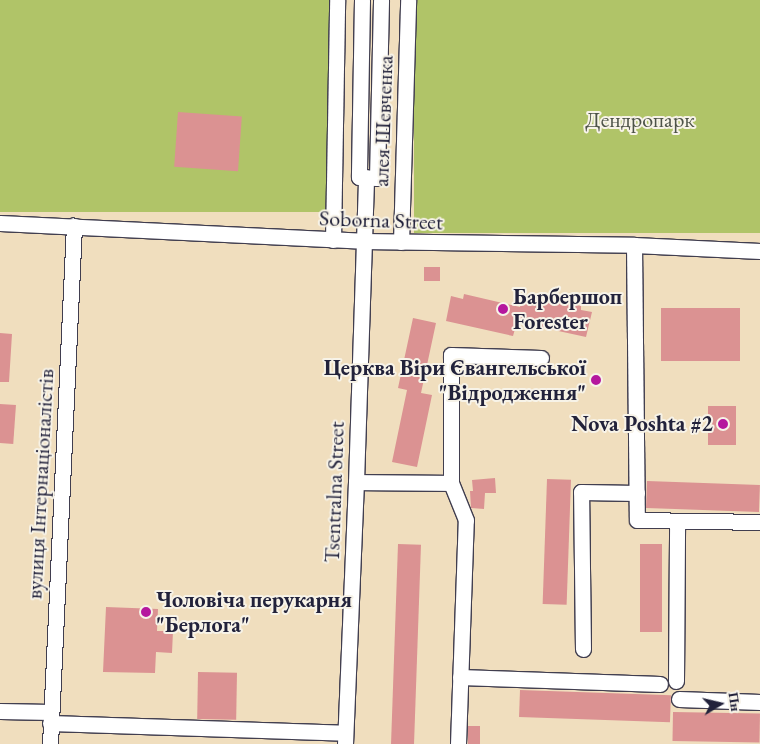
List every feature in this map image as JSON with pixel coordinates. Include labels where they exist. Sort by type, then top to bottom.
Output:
[{"type":"street","name":"алея Шевченка","points":[[333,240],[337,0]]},
{"type":"street","name":"алея Шевченка","points":[[362,0],[359,177],[377,178],[381,0]]},
{"type":"street","name":"алея Шевченка","points":[[402,242],[408,0]]},
{"type":"street","name":"алея Шевченка","points":[[363,242],[366,177]]},
{"type":"street","name":"Soborna Street","points":[[0,223],[363,242],[634,245],[760,251]]},
{"type":"street","name":"вулиця Інтернаціоналістів","points":[[50,744],[74,226]]},
{"type":"street","name":"Tsentralna Street","points":[[345,739],[356,482],[363,242]]},
{"type":"street","points":[[634,245],[637,520],[760,522]]},
{"type":"street","points":[[458,744],[466,520],[451,483],[451,355],[541,358]]},
{"type":"street","points":[[356,482],[451,483]]},
{"type":"street","points":[[583,649],[581,492],[637,493]]},
{"type":"street","points":[[676,681],[677,521]]},
{"type":"street","points":[[460,677],[660,684]]},
{"type":"street","points":[[679,699],[760,702]]},
{"type":"street","points":[[0,711],[51,717],[345,739]]},
{"type":"green space","points":[[0,0],[332,0],[332,212],[0,212]]},
{"type":"green space","name":"Дендропарк","points":[[414,0],[760,0],[760,233],[414,233]]},
{"type":"building","points":[[178,112],[242,116],[238,171],[174,167]]},
{"type":"building","points":[[424,267],[440,267],[440,281],[424,281]]},
{"type":"building","points":[[464,294],[520,307],[522,297],[538,300],[539,297],[581,306],[581,310],[592,312],[586,337],[517,322],[513,336],[446,321],[451,296],[463,299]]},
{"type":"building","points":[[661,308],[740,308],[740,361],[661,361]]},
{"type":"building","points":[[413,318],[436,323],[421,393],[432,395],[417,467],[392,462],[407,390],[398,388]]},
{"type":"building","points":[[0,333],[12,334],[9,382],[0,382]]},
{"type":"building","points":[[0,404],[16,405],[13,444],[0,443]]},
{"type":"building","points":[[708,406],[736,406],[736,445],[708,445]]},
{"type":"building","points":[[495,478],[496,493],[485,493],[484,509],[471,508],[470,491],[473,491],[472,480]]},
{"type":"building","points":[[547,479],[571,480],[567,605],[543,604]]},
{"type":"building","points":[[647,481],[760,485],[759,512],[646,508]]},
{"type":"building","points":[[398,544],[421,545],[414,744],[391,744]]},
{"type":"building","points":[[640,544],[662,544],[662,632],[640,632]]},
{"type":"building","points":[[106,607],[158,609],[157,631],[173,631],[172,653],[156,652],[155,673],[103,672]]},
{"type":"building","points":[[198,672],[237,673],[236,720],[197,719]]},
{"type":"building","points":[[520,690],[671,695],[670,722],[519,717]]},
{"type":"building","points":[[673,712],[760,714],[759,743],[672,741]]},
{"type":"building","points":[[468,726],[480,726],[480,744],[468,744]]},
{"type":"place","name":"Барбершоп Forester","points":[[503,309]]},
{"type":"place","name":"Церква Віри Євангельської \"Відродження\"","points":[[596,380]]},
{"type":"place","name":"Nova Poshta #2","points":[[723,424]]},
{"type":"place","name":"Чоловіча перукарня \"Берлога\"","points":[[146,612]]}]
